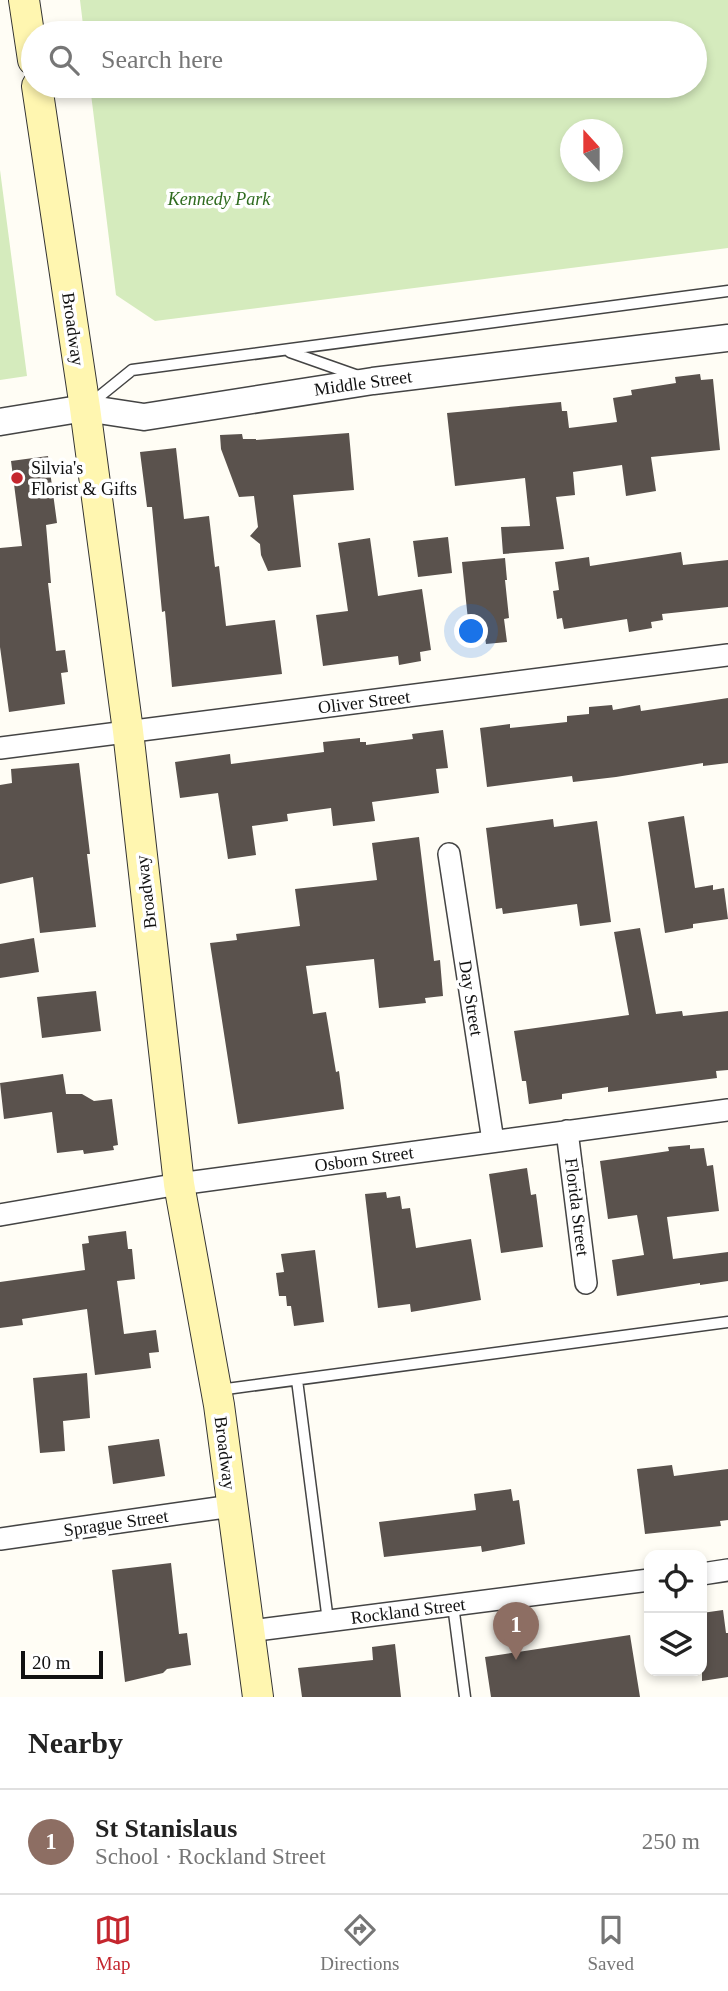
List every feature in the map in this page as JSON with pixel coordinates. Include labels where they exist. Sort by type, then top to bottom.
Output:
[{"type":"main road","points":[[24,0],[27,21]]},
{"type":"main road","name":"Broadway","points":[[39,98],[85,408],[128,731],[179,1184],[216,1390],[258,1697]]},
{"type":"street","name":"Middle Street","points":[[0,422],[85,408],[144,417],[373,381],[728,338]]},
{"type":"street","name":"Oliver Street","points":[[0,748],[728,655]]},
{"type":"street","name":"Day Street","points":[[449,855],[493,1142]]},
{"type":"street","name":"Osborn Street","points":[[0,1215],[179,1184],[728,1110]]},
{"type":"street","name":"Florida Street","points":[[567,1131],[586,1283]]},
{"type":"street","name":"Sprague Street","points":[[0,1539],[232,1506]]},
{"type":"street","points":[[707,1573],[728,1570]]},
{"type":"street","name":"Rockland Street","points":[[250,1631],[644,1581]]},
{"type":"lane","points":[[85,408],[132,370],[728,291]]},
{"type":"lane","points":[[287,351],[373,381]]},
{"type":"lane","points":[[216,1390],[728,1322]]},
{"type":"lane","points":[[298,1380],[328,1621]]},
{"type":"lane","points":[[453,1605],[465,1697]]},
{"type":"green space","name":"Kennedy Park","points":[[80,0],[728,0],[728,248],[155,321],[116,295],[91,98],[707,98],[707,21],[83,21]]},
{"type":"green space","points":[[0,170],[27,376],[0,380]]},
{"type":"building","points":[[700,374],[701,380],[713,379],[720,450],[651,457],[656,491],[626,496],[622,465],[573,472],[575,495],[556,497],[564,549],[503,554],[501,527],[530,526],[525,478],[455,486],[447,413],[561,402],[562,411],[567,411],[569,428],[617,422],[613,398],[632,395],[631,390],[676,383],[675,377]]},
{"type":"building","points":[[349,433],[354,490],[293,495],[301,567],[268,571],[261,555],[260,544],[250,536],[258,527],[254,496],[239,497],[221,449],[220,435],[242,434],[243,439],[256,440]]},
{"type":"building","points":[[176,448],[184,519],[209,516],[215,567],[219,566],[226,626],[275,620],[282,674],[172,687],[152,507],[147,507],[140,452]]},
{"type":"building","points":[[48,456],[57,523],[46,525],[51,583],[48,583],[56,651],[65,650],[68,672],[61,673],[65,704],[9,712],[0,647],[0,548],[22,546],[11,461]]},
{"type":"building","points":[[448,537],[452,573],[418,577],[413,541]]},
{"type":"building","points":[[370,538],[378,596],[422,589],[431,650],[420,652],[421,661],[399,665],[398,656],[323,666],[316,615],[348,611],[338,543]]},
{"type":"building","points":[[681,552],[683,565],[728,560],[728,607],[662,614],[663,620],[651,622],[652,628],[629,632],[627,619],[564,629],[562,618],[557,619],[553,591],[559,590],[555,562],[589,557],[590,566]]},
{"type":"building","points":[[505,558],[509,618],[504,619],[507,642],[486,644],[485,637],[470,639],[462,562]]},
{"type":"building","points":[[728,698],[728,763],[703,766],[703,763],[573,782],[572,776],[487,787],[480,728],[567,722],[567,716],[589,714],[589,707],[612,705],[613,710],[640,705],[641,711]]},
{"type":"building","points":[[443,730],[448,768],[436,769],[439,793],[372,802],[375,821],[333,826],[331,808],[287,814],[288,821],[252,826],[256,855],[228,859],[218,793],[180,798],[175,762],[230,754],[231,764],[324,752],[323,742],[360,738],[360,742],[366,742],[366,745],[413,739],[412,734]]},
{"type":"building","points":[[79,763],[96,927],[40,933],[33,877],[0,884],[0,785],[12,783],[11,769]]},
{"type":"building","points":[[684,816],[695,888],[713,885],[713,890],[724,888],[728,919],[693,924],[693,928],[665,933],[648,822]]},
{"type":"building","points":[[553,819],[554,827],[597,821],[611,922],[580,926],[577,904],[503,914],[502,908],[496,909],[486,828]]},
{"type":"building","points":[[419,837],[434,961],[440,960],[443,996],[425,998],[426,1003],[379,1008],[374,959],[306,966],[313,1014],[326,1012],[344,1109],[238,1124],[210,943],[237,940],[236,934],[300,926],[295,889],[377,880],[372,843]]},
{"type":"building","points":[[640,928],[656,1014],[682,1011],[683,1016],[728,1011],[728,1070],[716,1071],[717,1078],[608,1092],[608,1087],[562,1094],[562,1099],[529,1104],[526,1081],[522,1081],[514,1031],[629,1015],[614,932]]},
{"type":"building","points":[[34,938],[39,972],[0,978],[0,944]]},
{"type":"building","points":[[96,991],[101,1031],[42,1038],[37,997]]},
{"type":"building","points":[[63,1074],[66,1094],[82,1094],[94,1101],[112,1099],[118,1145],[113,1146],[114,1150],[84,1154],[83,1150],[57,1153],[52,1112],[4,1119],[0,1083]]},
{"type":"building","points":[[690,1145],[690,1149],[704,1148],[707,1166],[713,1165],[719,1211],[667,1217],[673,1259],[728,1252],[728,1281],[617,1296],[612,1260],[644,1255],[637,1215],[608,1219],[600,1161],[669,1151],[668,1147]]},
{"type":"building","points":[[527,1168],[531,1195],[536,1194],[543,1247],[501,1253],[489,1174]]},
{"type":"building","points":[[386,1192],[387,1198],[400,1196],[402,1209],[410,1208],[416,1248],[471,1239],[481,1300],[411,1312],[410,1304],[378,1308],[365,1194]]},
{"type":"building","points":[[126,1231],[128,1249],[132,1249],[135,1279],[117,1281],[124,1334],[156,1330],[159,1352],[149,1353],[151,1368],[95,1375],[87,1309],[22,1319],[23,1325],[0,1328],[0,1282],[85,1270],[82,1244],[89,1243],[88,1236]]},
{"type":"building","points":[[315,1250],[324,1322],[294,1326],[291,1306],[287,1306],[286,1296],[279,1296],[276,1273],[284,1272],[281,1254]]},
{"type":"building","points":[[87,1373],[90,1418],[63,1421],[65,1451],[40,1453],[33,1378]]},
{"type":"building","points":[[159,1439],[165,1476],[113,1484],[108,1446]]},
{"type":"building","points":[[672,1465],[674,1476],[728,1469],[728,1520],[720,1521],[721,1526],[645,1534],[637,1469]]},
{"type":"building","points":[[511,1489],[513,1501],[519,1500],[525,1544],[482,1552],[481,1546],[384,1557],[379,1522],[476,1510],[474,1494]]},
{"type":"building","points":[[171,1563],[179,1634],[187,1633],[191,1665],[167,1669],[163,1673],[125,1682],[112,1570]]},
{"type":"building","points":[[723,1610],[728,1633],[728,1677],[702,1681],[702,1676],[707,1676],[707,1612]]},
{"type":"building","points":[[630,1635],[640,1697],[491,1697],[485,1657]]},
{"type":"building","points":[[395,1644],[401,1697],[302,1697],[298,1668],[373,1660],[372,1647]]},
{"type":"place","name":"Silvia's Florist & Gifts","points":[[17,478]]},
{"type":"place","name":"St Stanislaus","points":[[516,1660]]}]
